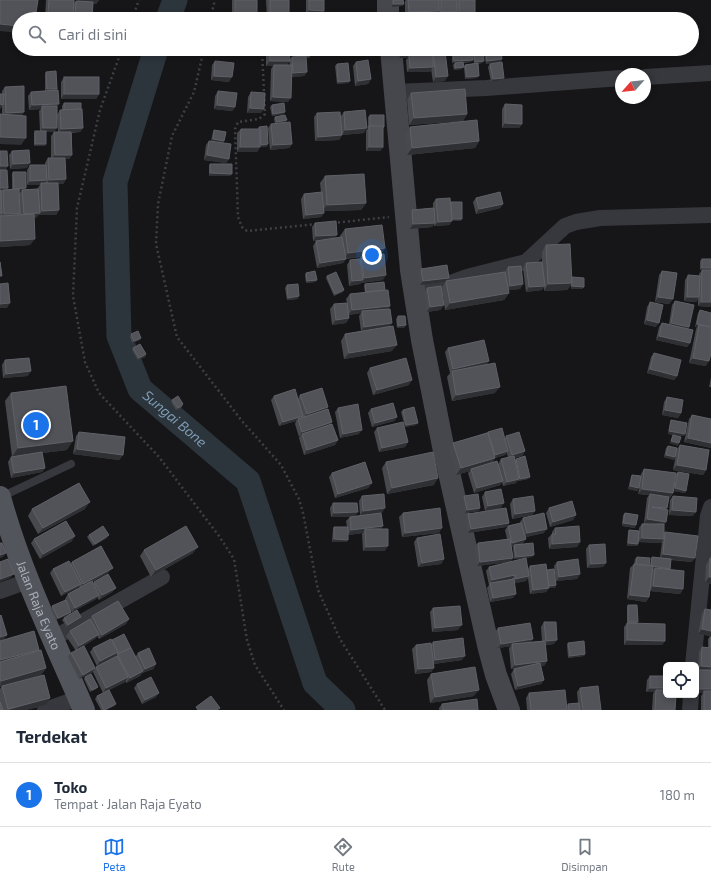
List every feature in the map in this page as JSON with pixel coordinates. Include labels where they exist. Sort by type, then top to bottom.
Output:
[{"type":"main road","name":"Jalan Raja Eyato","points":[[0,497],[8,526],[28,581],[81,704]]},
{"type":"street","points":[[391,56],[406,215],[423,348],[464,538],[464,545],[491,655],[509,710]]},
{"type":"street","points":[[651,77],[711,73]]},
{"type":"street","points":[[394,92],[486,88],[615,78]]},
{"type":"street","points":[[415,293],[526,262],[565,226],[576,222],[600,218],[711,215]]},
{"type":"street","points":[[692,662],[708,516],[711,507]]},
{"type":"street","points":[[52,639],[162,577]]},
{"type":"street","points":[[0,591],[28,581]]},
{"type":"street","points":[[690,710],[691,698]]},
{"type":"street","points":[[45,710],[81,704]]},
{"type":"lane","points":[[0,497],[71,464]]},
{"type":"path","points":[[135,12],[139,0]]},
{"type":"path","points":[[212,12],[215,0]]},
{"type":"path","points":[[372,12],[388,10]]},
{"type":"path","points":[[119,56],[100,110],[77,208],[74,296],[85,362],[99,393],[159,457],[219,536],[234,559],[244,625],[253,659],[284,710]]},
{"type":"path","points":[[202,56],[194,92],[172,136],[158,204],[156,244],[177,337],[242,421],[281,466],[299,499],[318,590],[340,639],[384,710]]},
{"type":"path","points":[[262,56],[265,114],[259,119],[238,122],[235,130],[238,217],[242,227],[247,231],[322,224]]},
{"type":"path","points":[[329,223],[406,215]]},
{"type":"building","points":[[0,0],[38,0],[36,12],[12,12],[12,25],[0,24]]},
{"type":"building","points":[[49,0],[74,0],[73,12],[48,12]]},
{"type":"building","points":[[235,0],[257,0],[257,12],[235,12]]},
{"type":"building","points":[[270,0],[289,0],[289,12],[270,12]]},
{"type":"building","points":[[309,0],[324,0],[324,11],[309,10]]},
{"type":"building","points":[[393,0],[403,0],[404,4],[393,4]]},
{"type":"building","points":[[408,0],[439,0],[439,11],[409,12]]},
{"type":"building","points":[[441,0],[457,0],[457,12],[441,12]]},
{"type":"building","points":[[459,0],[475,0],[475,12],[459,12]]},
{"type":"building","points":[[76,1],[93,2],[92,12],[75,12]]},
{"type":"building","points":[[270,56],[290,56],[290,61],[270,61]]},
{"type":"building","points":[[306,56],[307,72],[293,73],[292,57]]},
{"type":"building","points":[[409,56],[433,56],[433,67],[410,68]]},
{"type":"building","points":[[433,56],[446,56],[448,76],[436,77]]},
{"type":"building","points":[[453,56],[473,56],[473,60],[454,61]]},
{"type":"building","points":[[474,56],[484,56],[484,61],[475,62]]},
{"type":"building","points":[[486,56],[502,56],[502,59],[487,61]]},
{"type":"building","points":[[368,60],[371,79],[358,81],[356,62]]},
{"type":"building","points":[[215,61],[234,63],[232,77],[214,76]]},
{"type":"building","points":[[463,62],[464,67],[455,68],[455,63]]},
{"type":"building","points":[[502,62],[504,78],[493,79],[490,64]]},
{"type":"building","points":[[348,63],[350,81],[338,82],[337,64]]},
{"type":"building","points":[[478,63],[479,76],[467,77],[465,65]]},
{"type":"building","points":[[274,65],[292,65],[291,98],[273,97]]},
{"type":"building","points":[[56,71],[57,89],[47,89],[46,72]]},
{"type":"building","points":[[64,77],[99,77],[99,94],[64,94]]},
{"type":"building","points":[[24,86],[24,112],[6,113],[5,87]]},
{"type":"building","points":[[465,89],[467,114],[414,118],[411,93]]},
{"type":"building","points":[[58,90],[59,104],[32,105],[31,92]]},
{"type":"building","points":[[218,91],[237,93],[235,107],[217,105]]},
{"type":"building","points":[[251,92],[265,93],[264,109],[250,108]]},
{"type":"building","points":[[0,94],[4,94],[3,105],[0,104]]},
{"type":"building","points":[[64,103],[81,103],[81,109],[64,110]]},
{"type":"building","points":[[284,103],[285,112],[273,114],[272,105]]},
{"type":"building","points":[[505,104],[522,105],[522,124],[505,123]]},
{"type":"building","points":[[42,106],[57,106],[57,128],[43,128]]},
{"type":"building","points":[[82,109],[83,128],[61,129],[60,110]]},
{"type":"building","points":[[365,110],[367,128],[345,130],[344,112]]},
{"type":"building","points":[[340,112],[342,135],[318,137],[317,113]]},
{"type":"building","points":[[0,114],[26,116],[26,138],[0,137]]},
{"type":"building","points":[[285,115],[287,120],[277,122],[275,117]]},
{"type":"building","points":[[370,115],[384,115],[384,127],[370,126]]},
{"type":"building","points":[[477,120],[479,141],[412,148],[410,127]]},
{"type":"building","points":[[290,122],[292,144],[273,145],[271,124]]},
{"type":"building","points":[[267,126],[268,144],[261,145],[259,127]]},
{"type":"building","points":[[369,126],[383,126],[383,147],[369,147]]},
{"type":"building","points":[[241,129],[260,129],[260,147],[240,147]]},
{"type":"building","points":[[214,130],[226,132],[224,141],[213,139]]},
{"type":"building","points":[[35,131],[46,131],[46,144],[35,144]]},
{"type":"building","points":[[54,132],[71,132],[72,155],[55,155]]},
{"type":"building","points":[[209,141],[231,144],[229,159],[207,155]]},
{"type":"building","points":[[29,150],[30,163],[13,164],[12,151]]},
{"type":"building","points":[[0,151],[7,151],[8,166],[0,166]]},
{"type":"building","points":[[48,158],[65,158],[66,179],[49,180]]},
{"type":"building","points":[[210,164],[232,164],[232,174],[210,173]]},
{"type":"building","points":[[30,165],[46,165],[47,180],[30,181]]},
{"type":"building","points":[[0,170],[7,170],[8,188],[0,188]]},
{"type":"building","points":[[13,172],[26,172],[26,188],[14,189]]},
{"type":"building","points":[[364,174],[366,203],[327,205],[325,176]]},
{"type":"building","points":[[41,183],[58,183],[59,210],[42,211]]},
{"type":"building","points":[[19,189],[20,214],[4,214],[3,190]]},
{"type":"building","points":[[38,189],[40,213],[24,214],[22,190]]},
{"type":"building","points":[[1,190],[2,213],[0,213]]},
{"type":"building","points":[[322,192],[324,213],[306,215],[304,194]]},
{"type":"building","points":[[500,192],[503,204],[479,209],[476,198]]},
{"type":"building","points":[[450,198],[452,221],[438,222],[436,199]]},
{"type":"building","points":[[451,202],[462,202],[462,219],[452,219]]},
{"type":"building","points":[[434,208],[435,223],[413,224],[412,210]]},
{"type":"building","points":[[34,214],[35,239],[0,241],[0,216]]},
{"type":"building","points":[[336,221],[337,235],[316,236],[315,223]]},
{"type":"building","points":[[382,225],[385,248],[348,253],[345,229]]},
{"type":"building","points":[[342,237],[346,259],[320,263],[316,241]]},
{"type":"building","points":[[570,244],[572,283],[548,284],[546,245]]},
{"type":"building","points":[[384,254],[386,275],[364,278],[361,257]]},
{"type":"building","points":[[360,259],[363,280],[352,281],[350,260]]},
{"type":"building","points":[[702,259],[711,259],[711,268],[702,268]]},
{"type":"building","points":[[0,262],[2,276],[0,276]]},
{"type":"building","points":[[542,262],[545,286],[529,287],[526,263]]},
{"type":"building","points":[[447,265],[449,278],[423,281],[421,269]]},
{"type":"building","points":[[521,266],[523,284],[510,286],[508,267]]},
{"type":"building","points":[[702,270],[711,270],[711,302],[701,302]]},
{"type":"building","points":[[315,271],[317,280],[307,281],[306,273]]},
{"type":"building","points":[[662,271],[677,273],[673,299],[658,297]]},
{"type":"building","points":[[336,272],[344,290],[335,294],[327,276]]},
{"type":"building","points":[[505,272],[509,293],[450,303],[446,281]]},
{"type":"building","points":[[688,275],[700,276],[699,297],[687,297]]},
{"type":"building","points":[[572,277],[584,278],[584,287],[572,286]]},
{"type":"building","points":[[384,282],[385,290],[366,292],[365,284]]},
{"type":"building","points":[[8,283],[10,303],[0,304],[0,284]]},
{"type":"building","points":[[298,284],[299,296],[288,298],[287,285]]},
{"type":"building","points":[[441,286],[444,305],[430,307],[427,288]]},
{"type":"building","points":[[388,290],[390,306],[352,310],[350,294]]},
{"type":"building","points":[[675,301],[694,305],[689,327],[671,323]]},
{"type":"building","points":[[650,302],[663,305],[659,323],[647,320]]},
{"type":"building","points":[[347,303],[349,318],[336,320],[334,304]]},
{"type":"building","points":[[390,309],[392,323],[364,327],[362,311]]},
{"type":"building","points":[[700,310],[711,313],[711,327],[697,324]]},
{"type":"building","points":[[398,316],[405,316],[406,325],[398,326]]},
{"type":"building","points":[[662,323],[693,330],[690,343],[659,336]]},
{"type":"building","points":[[699,325],[711,327],[711,353],[709,361],[693,358]]},
{"type":"building","points":[[393,326],[397,345],[349,353],[345,334]]},
{"type":"building","points":[[138,331],[141,338],[134,341],[131,334]]},
{"type":"building","points":[[484,340],[489,361],[453,369],[448,348]]},
{"type":"building","points":[[140,344],[146,354],[139,358],[133,348]]},
{"type":"building","points":[[654,353],[681,360],[677,376],[650,369]]},
{"type":"building","points":[[29,358],[31,371],[6,374],[5,360]]},
{"type":"building","points":[[406,358],[412,380],[377,390],[370,368]]},
{"type":"building","points":[[495,363],[500,387],[456,395],[452,371]]},
{"type":"building","points":[[66,386],[73,441],[18,448],[11,393]]},
{"type":"building","points":[[322,388],[328,407],[307,414],[300,395]]},
{"type":"building","points":[[295,389],[303,416],[283,422],[274,396]]},
{"type":"building","points":[[178,396],[183,404],[178,408],[172,400]]},
{"type":"building","points":[[667,397],[683,400],[681,413],[665,410]]},
{"type":"building","points":[[393,403],[397,417],[375,423],[371,409]]},
{"type":"building","points":[[358,404],[362,430],[343,434],[338,408]]},
{"type":"building","points":[[414,407],[418,423],[406,425],[403,410]]},
{"type":"building","points":[[328,409],[332,422],[302,432],[298,419]]},
{"type":"building","points":[[692,415],[711,419],[711,443],[688,438]]},
{"type":"building","points":[[671,420],[687,423],[685,434],[669,431]]},
{"type":"building","points":[[403,422],[408,442],[382,448],[377,428]]},
{"type":"building","points":[[332,424],[338,440],[307,450],[302,434]]},
{"type":"building","points":[[502,428],[508,451],[495,455],[488,432]]},
{"type":"building","points":[[79,432],[125,437],[123,455],[77,449]]},
{"type":"building","points":[[519,432],[525,451],[512,455],[506,436]]},
{"type":"building","points":[[488,433],[495,458],[461,468],[453,443]]},
{"type":"building","points":[[673,435],[681,437],[679,443],[671,441]]},
{"type":"building","points":[[680,445],[709,450],[706,470],[677,465]]},
{"type":"building","points":[[668,446],[677,448],[675,457],[666,455]]},
{"type":"building","points":[[42,452],[45,468],[14,473],[11,457]]},
{"type":"building","points":[[433,452],[438,478],[392,488],[386,462]]},
{"type":"building","points":[[514,456],[519,479],[507,482],[501,459]]},
{"type":"building","points":[[525,456],[530,477],[520,479],[516,459]]},
{"type":"building","points":[[497,461],[503,481],[477,488],[471,469]]},
{"type":"building","points":[[365,462],[372,483],[338,494],[332,473]]},
{"type":"building","points":[[644,469],[676,473],[673,493],[642,489]]},
{"type":"building","points":[[678,472],[689,474],[686,491],[675,488]]},
{"type":"building","points":[[632,475],[641,476],[639,488],[630,486]]},
{"type":"building","points":[[79,483],[90,502],[43,528],[32,509]]},
{"type":"building","points":[[501,489],[504,503],[488,506],[485,492]]},
{"type":"building","points":[[384,494],[385,508],[363,511],[362,496]]},
{"type":"building","points":[[478,494],[480,508],[467,510],[464,496]]},
{"type":"building","points":[[650,494],[669,497],[667,508],[652,507],[668,510],[666,522],[647,519]]},
{"type":"building","points":[[533,496],[535,511],[515,514],[513,499]]},
{"type":"building","points":[[673,496],[697,498],[696,512],[672,510]]},
{"type":"building","points":[[572,501],[576,515],[553,522],[549,508]]},
{"type":"building","points":[[333,503],[357,503],[358,512],[334,513]]},
{"type":"building","points":[[440,508],[442,528],[405,533],[403,513]]},
{"type":"building","points":[[506,508],[509,523],[471,529],[468,514]]},
{"type":"building","points":[[381,513],[383,526],[351,530],[350,517]]},
{"type":"building","points":[[544,513],[547,529],[527,533],[523,518]]},
{"type":"building","points":[[625,513],[638,515],[636,525],[623,523]]},
{"type":"building","points":[[66,521],[75,536],[43,554],[34,539]]},
{"type":"building","points":[[521,523],[526,539],[512,543],[508,526]]},
{"type":"building","points":[[642,524],[664,524],[664,539],[642,538]]},
{"type":"building","points":[[103,526],[109,535],[95,544],[89,535]]},
{"type":"building","points":[[186,526],[198,547],[156,570],[144,550]]},
{"type":"building","points":[[579,526],[580,542],[552,544],[552,534],[556,534],[555,528]]},
{"type":"building","points":[[334,527],[348,527],[348,540],[334,539]]},
{"type":"building","points":[[365,529],[388,529],[388,546],[366,547]]},
{"type":"building","points":[[629,530],[639,531],[638,544],[628,543]]},
{"type":"building","points":[[665,532],[698,536],[695,558],[663,554]]},
{"type":"building","points":[[440,534],[444,559],[422,563],[417,538]]},
{"type":"building","points":[[510,539],[513,558],[480,562],[478,543]]},
{"type":"building","points":[[0,543],[2,543],[6,553],[0,555]]},
{"type":"building","points":[[533,543],[534,555],[516,557],[514,545]]},
{"type":"building","points":[[605,544],[606,563],[591,564],[589,545]]},
{"type":"building","points":[[101,546],[113,568],[83,584],[72,562]]},
{"type":"building","points":[[637,557],[650,558],[649,566],[636,564]]},
{"type":"building","points":[[652,557],[671,559],[670,569],[651,566]]},
{"type":"building","points":[[526,558],[529,576],[515,579],[515,575],[492,580],[489,567]]},
{"type":"building","points":[[710,558],[711,577],[709,577]]},
{"type":"building","points":[[8,559],[14,574],[0,579],[0,562]]},
{"type":"building","points":[[578,559],[580,574],[559,577],[557,562]]},
{"type":"building","points":[[69,561],[81,584],[65,592],[53,569]]},
{"type":"building","points":[[546,564],[549,588],[533,590],[530,566]]},
{"type":"building","points":[[634,564],[653,566],[649,597],[630,595]]},
{"type":"building","points":[[655,568],[684,571],[683,589],[653,586]]},
{"type":"building","points":[[554,569],[556,585],[549,586],[547,570]]},
{"type":"building","points":[[108,574],[116,588],[102,595],[94,582]]},
{"type":"building","points":[[514,579],[516,594],[493,598],[490,583]]},
{"type":"building","points":[[92,581],[99,595],[75,608],[68,594]]},
{"type":"building","points":[[66,600],[71,612],[58,618],[52,606]]},
{"type":"building","points":[[118,601],[129,619],[102,635],[92,616]]},
{"type":"building","points":[[628,605],[637,605],[638,622],[628,622]]},
{"type":"building","points":[[460,606],[462,625],[435,628],[433,608]]},
{"type":"building","points":[[705,609],[711,610],[711,631],[702,629]]},
{"type":"building","points":[[77,610],[81,617],[68,625],[64,618]]},
{"type":"building","points":[[1,615],[7,635],[0,637],[0,616]]},
{"type":"building","points":[[90,619],[99,634],[79,646],[70,631]]},
{"type":"building","points":[[544,622],[556,622],[557,640],[546,641]]},
{"type":"building","points":[[530,623],[533,639],[501,644],[498,628]]},
{"type":"building","points":[[627,623],[665,624],[665,641],[627,640]]},
{"type":"building","points":[[34,631],[39,650],[0,660],[0,641]]},
{"type":"building","points":[[124,634],[131,648],[119,654],[112,640]]},
{"type":"building","points":[[711,637],[711,648],[710,648]]},
{"type":"building","points":[[463,638],[465,656],[435,660],[433,642]]},
{"type":"building","points":[[111,639],[118,652],[100,661],[93,648]]},
{"type":"building","points":[[545,641],[547,661],[515,665],[512,644]]},
{"type":"building","points":[[584,641],[585,654],[570,656],[568,643]]},
{"type":"building","points":[[431,643],[434,668],[418,669],[416,645]]},
{"type":"building","points":[[84,646],[95,668],[83,675],[71,653]]},
{"type":"building","points":[[702,647],[711,648],[711,667],[701,666]]},
{"type":"building","points":[[131,648],[143,671],[130,678],[117,654]]},
{"type":"building","points":[[149,648],[156,664],[145,669],[138,653]]},
{"type":"building","points":[[41,650],[46,668],[1,681],[0,662]]},
{"type":"building","points":[[117,656],[128,677],[106,688],[96,667]]},
{"type":"building","points":[[540,663],[544,680],[518,686],[514,669]]},
{"type":"building","points":[[475,667],[479,690],[435,697],[431,674]]},
{"type":"building","points":[[699,670],[711,670],[711,689],[699,689]]},
{"type":"building","points":[[91,674],[98,687],[92,690],[85,677]]},
{"type":"building","points":[[44,675],[50,698],[8,709],[2,686]]},
{"type":"building","points":[[650,676],[663,676],[663,688],[650,688]]},
{"type":"building","points":[[151,677],[159,693],[145,700],[137,684]]},
{"type":"building","points":[[598,686],[601,710],[583,710],[580,688]]},
{"type":"building","points":[[109,690],[116,704],[104,710],[97,696]]},
{"type":"building","points":[[565,690],[567,710],[531,710],[529,693]]},
{"type":"building","points":[[656,690],[663,690],[663,698],[676,698],[675,710],[655,710]]},
{"type":"building","points":[[704,691],[711,691],[711,710],[704,710]]},
{"type":"building","points":[[211,696],[220,708],[217,710],[198,710],[196,707]]},
{"type":"building","points":[[477,699],[478,710],[443,710],[442,704]]},
{"type":"building","points":[[0,702],[3,710],[0,710]]},
{"type":"building","points":[[579,703],[580,710],[569,710],[568,704]]},
{"type":"waterway","name":"Sungai Bone","points":[[171,12],[175,0]]},
{"type":"waterway","name":"Sungai Bone","points":[[154,56],[115,182],[119,336],[140,389],[248,481],[315,683],[343,710]]},
{"type":"place","name":"Toko","points":[[36,425]]}]
